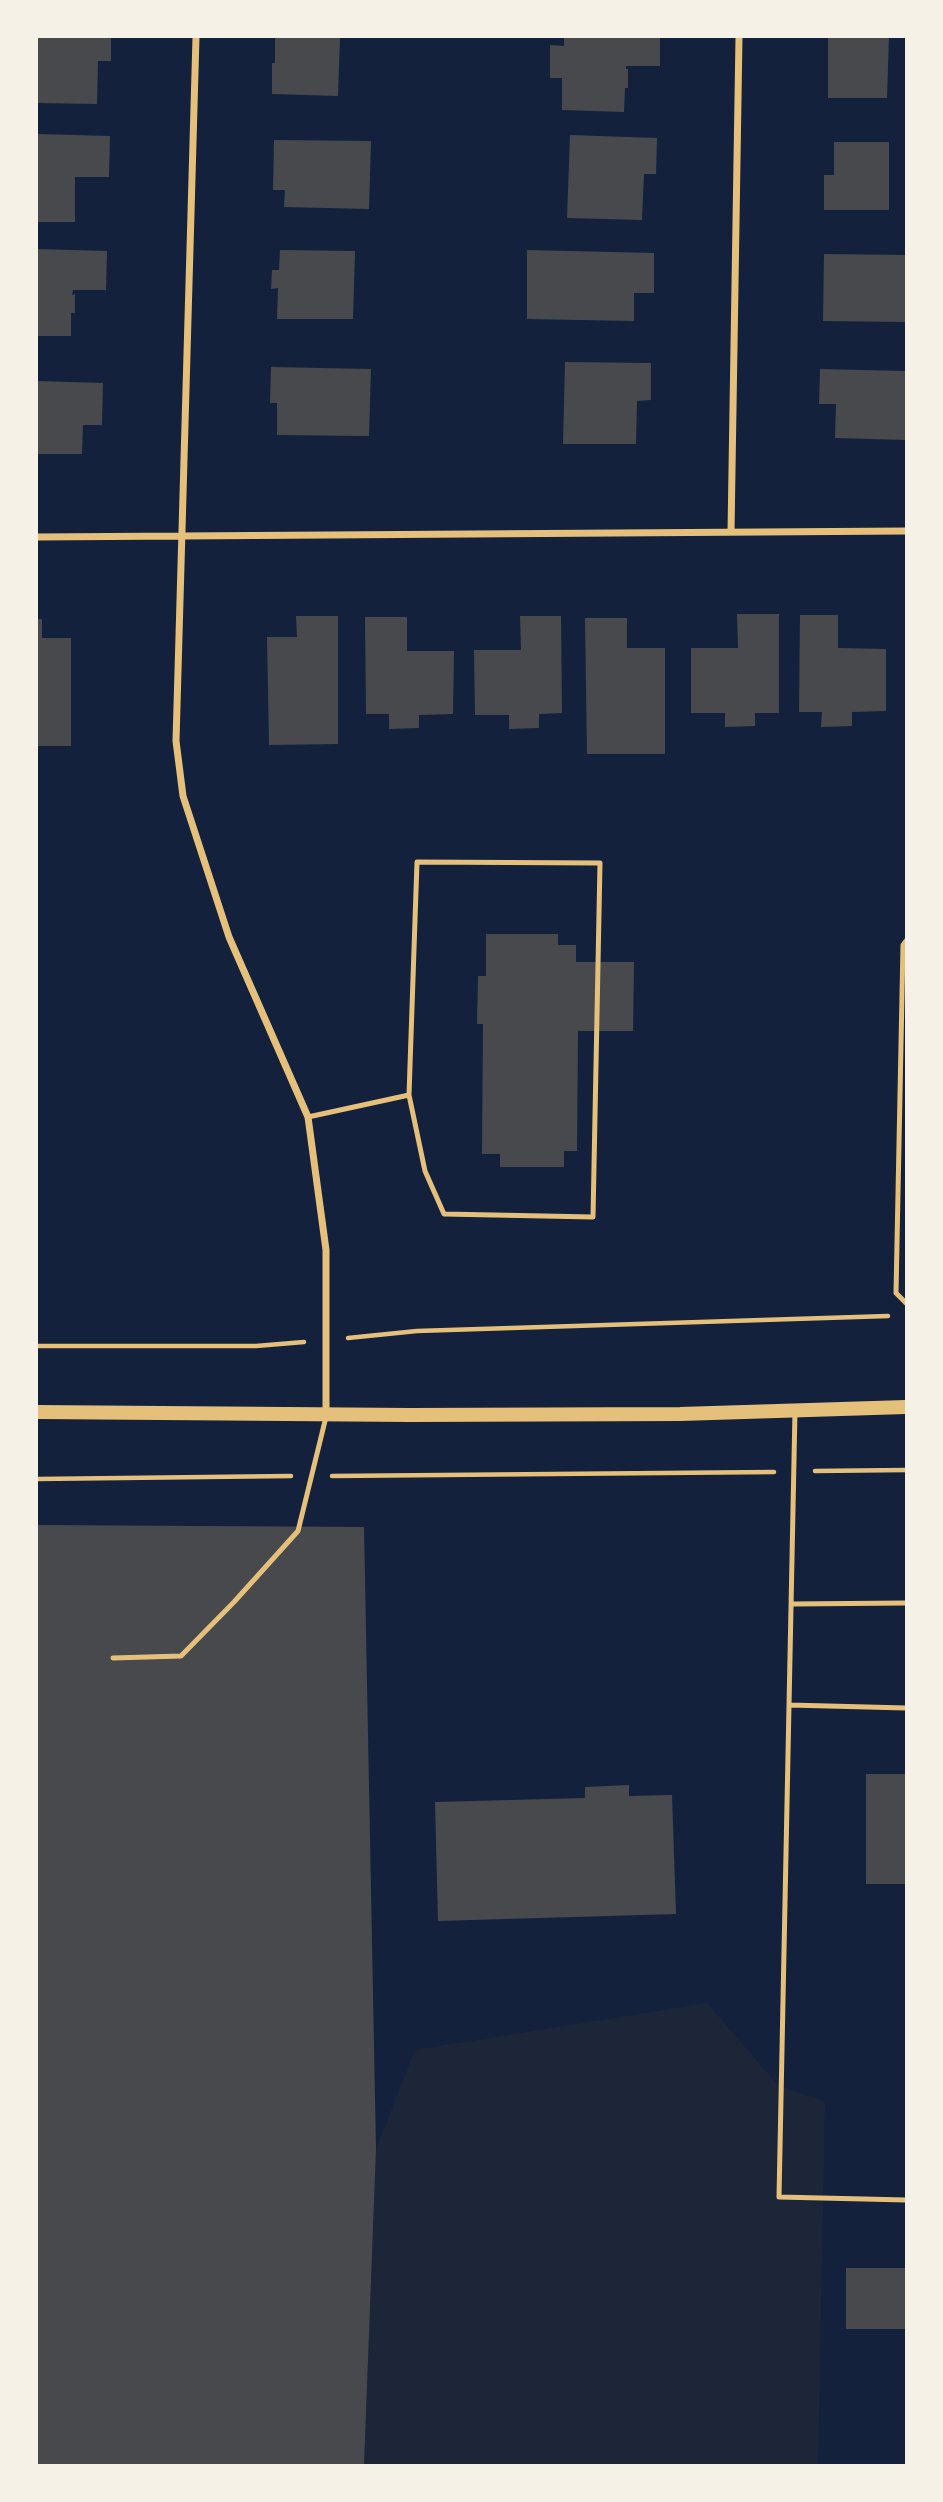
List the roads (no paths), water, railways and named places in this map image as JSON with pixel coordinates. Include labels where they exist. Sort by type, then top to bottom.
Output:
[{"type":"main road","points":[[37,1412],[680,1414],[906,1407]]},
{"type":"street","points":[[195,37],[176,741],[183,796],[229,937],[308,1117],[326,1250],[326,1414]]},
{"type":"street","points":[[731,532],[739,37]]},
{"type":"street","points":[[37,537],[906,531]]},
{"type":"lane","points":[[417,862],[600,863],[593,1217],[444,1214],[425,1171],[409,1095],[417,862]]},
{"type":"lane","points":[[906,941],[903,945],[896,1293],[906,1303]]},
{"type":"lane","points":[[308,1117],[409,1095]]},
{"type":"lane","points":[[898,1209],[906,1209]]},
{"type":"lane","points":[[795,1410],[779,2197],[906,2200]]},
{"type":"lane","points":[[113,1658],[181,1656],[299,1531],[326,1414]]},
{"type":"lane","points":[[792,1604],[906,1603]]},
{"type":"lane","points":[[789,1705],[906,1708]]}]
